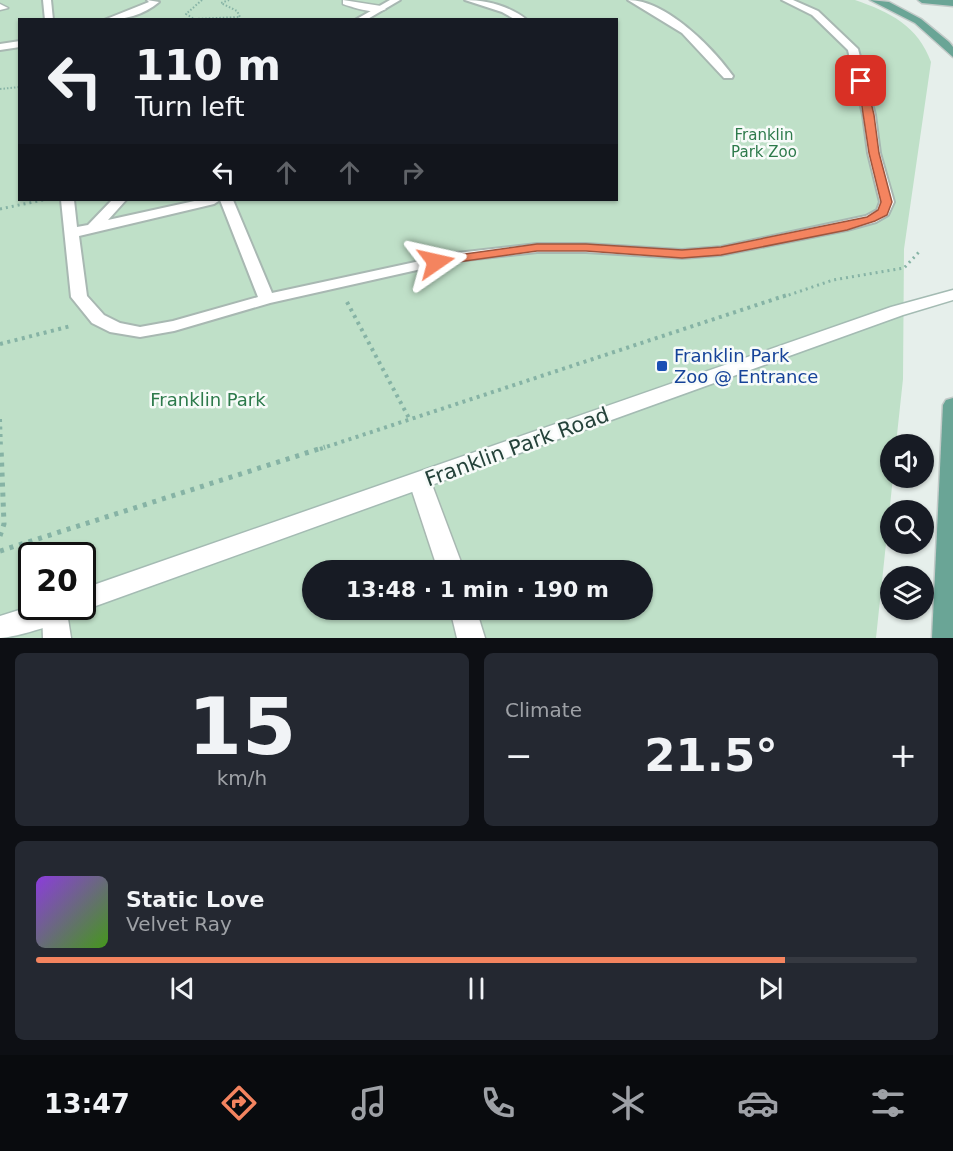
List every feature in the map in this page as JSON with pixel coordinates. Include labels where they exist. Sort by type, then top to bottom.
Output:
[{"type":"main road","points":[[874,0],[916,20],[940,38],[953,54]]},
{"type":"main road","points":[[922,0],[949,4]]},
{"type":"main road","points":[[346,2],[381,9]]},
{"type":"main road","name":"Franklin Park Road","points":[[96,596],[897,311],[953,295]]},
{"type":"main road","points":[[946,638],[953,405]]},
{"type":"main road","points":[[420,482],[447,560]]},
{"type":"main road","points":[[0,629],[27,620]]},
{"type":"main road","points":[[57,638],[60,620]]},
{"type":"main road","points":[[466,620],[471,638]]},
{"type":"lane","points":[[47,0],[49,18]]},
{"type":"lane","points":[[363,18],[396,0]]},
{"type":"lane","points":[[468,0],[505,10],[519,18]]},
{"type":"lane","points":[[632,0],[670,18],[705,46],[728,76]]},
{"type":"lane","points":[[67,201],[79,297],[98,319],[116,328],[140,332],[174,326],[267,299],[457,257],[537,248],[586,248],[682,254],[721,251],[847,226],[871,219],[883,212],[887,202],[876,164],[869,115],[853,49],[815,13],[786,0]]},
{"type":"lane","points":[[113,18],[147,4]]},
{"type":"lane","points":[[0,47],[18,44]]},
{"type":"lane","points":[[93,228],[117,201]]},
{"type":"lane","points":[[71,233],[206,201]]},
{"type":"lane","points":[[214,201],[229,205],[267,299]]},
{"type":"path","points":[[192,18],[186,14],[202,0]]},
{"type":"path","points":[[229,0],[221,3],[237,11],[240,17]]},
{"type":"path","points":[[217,18],[246,18]]},
{"type":"path","points":[[0,89],[18,87]]},
{"type":"path","points":[[0,209],[42,201]]},
{"type":"path","points":[[0,551],[410,420],[833,280],[904,268],[914,261],[919,252]]},
{"type":"path","points":[[335,284],[410,420]]},
{"type":"path","points":[[0,344],[98,319]]},
{"type":"path","points":[[0,419],[4,524],[0,536]]},
{"type":"green space","name":"Franklin Park","points":[[0,0],[855,0],[891,15],[919,39],[931,62],[904,249],[903,379],[897,434],[880,434],[880,488],[892,488],[891,500],[880,500],[880,554],[885,554],[884,566],[880,566],[880,600],[876,638],[0,638]]},
{"type":"place","name":"Franklin Park Zoo @ Entrance","points":[[662,366]]},
{"type":"route","points":[[436,262],[457,257],[537,248],[586,248],[682,254],[721,251],[847,226],[871,219],[883,212],[887,202],[874,153],[869,115],[861,81]]},
{"type":"park label","name":"Franklin Park Zoo","points":[[764,144]]}]
